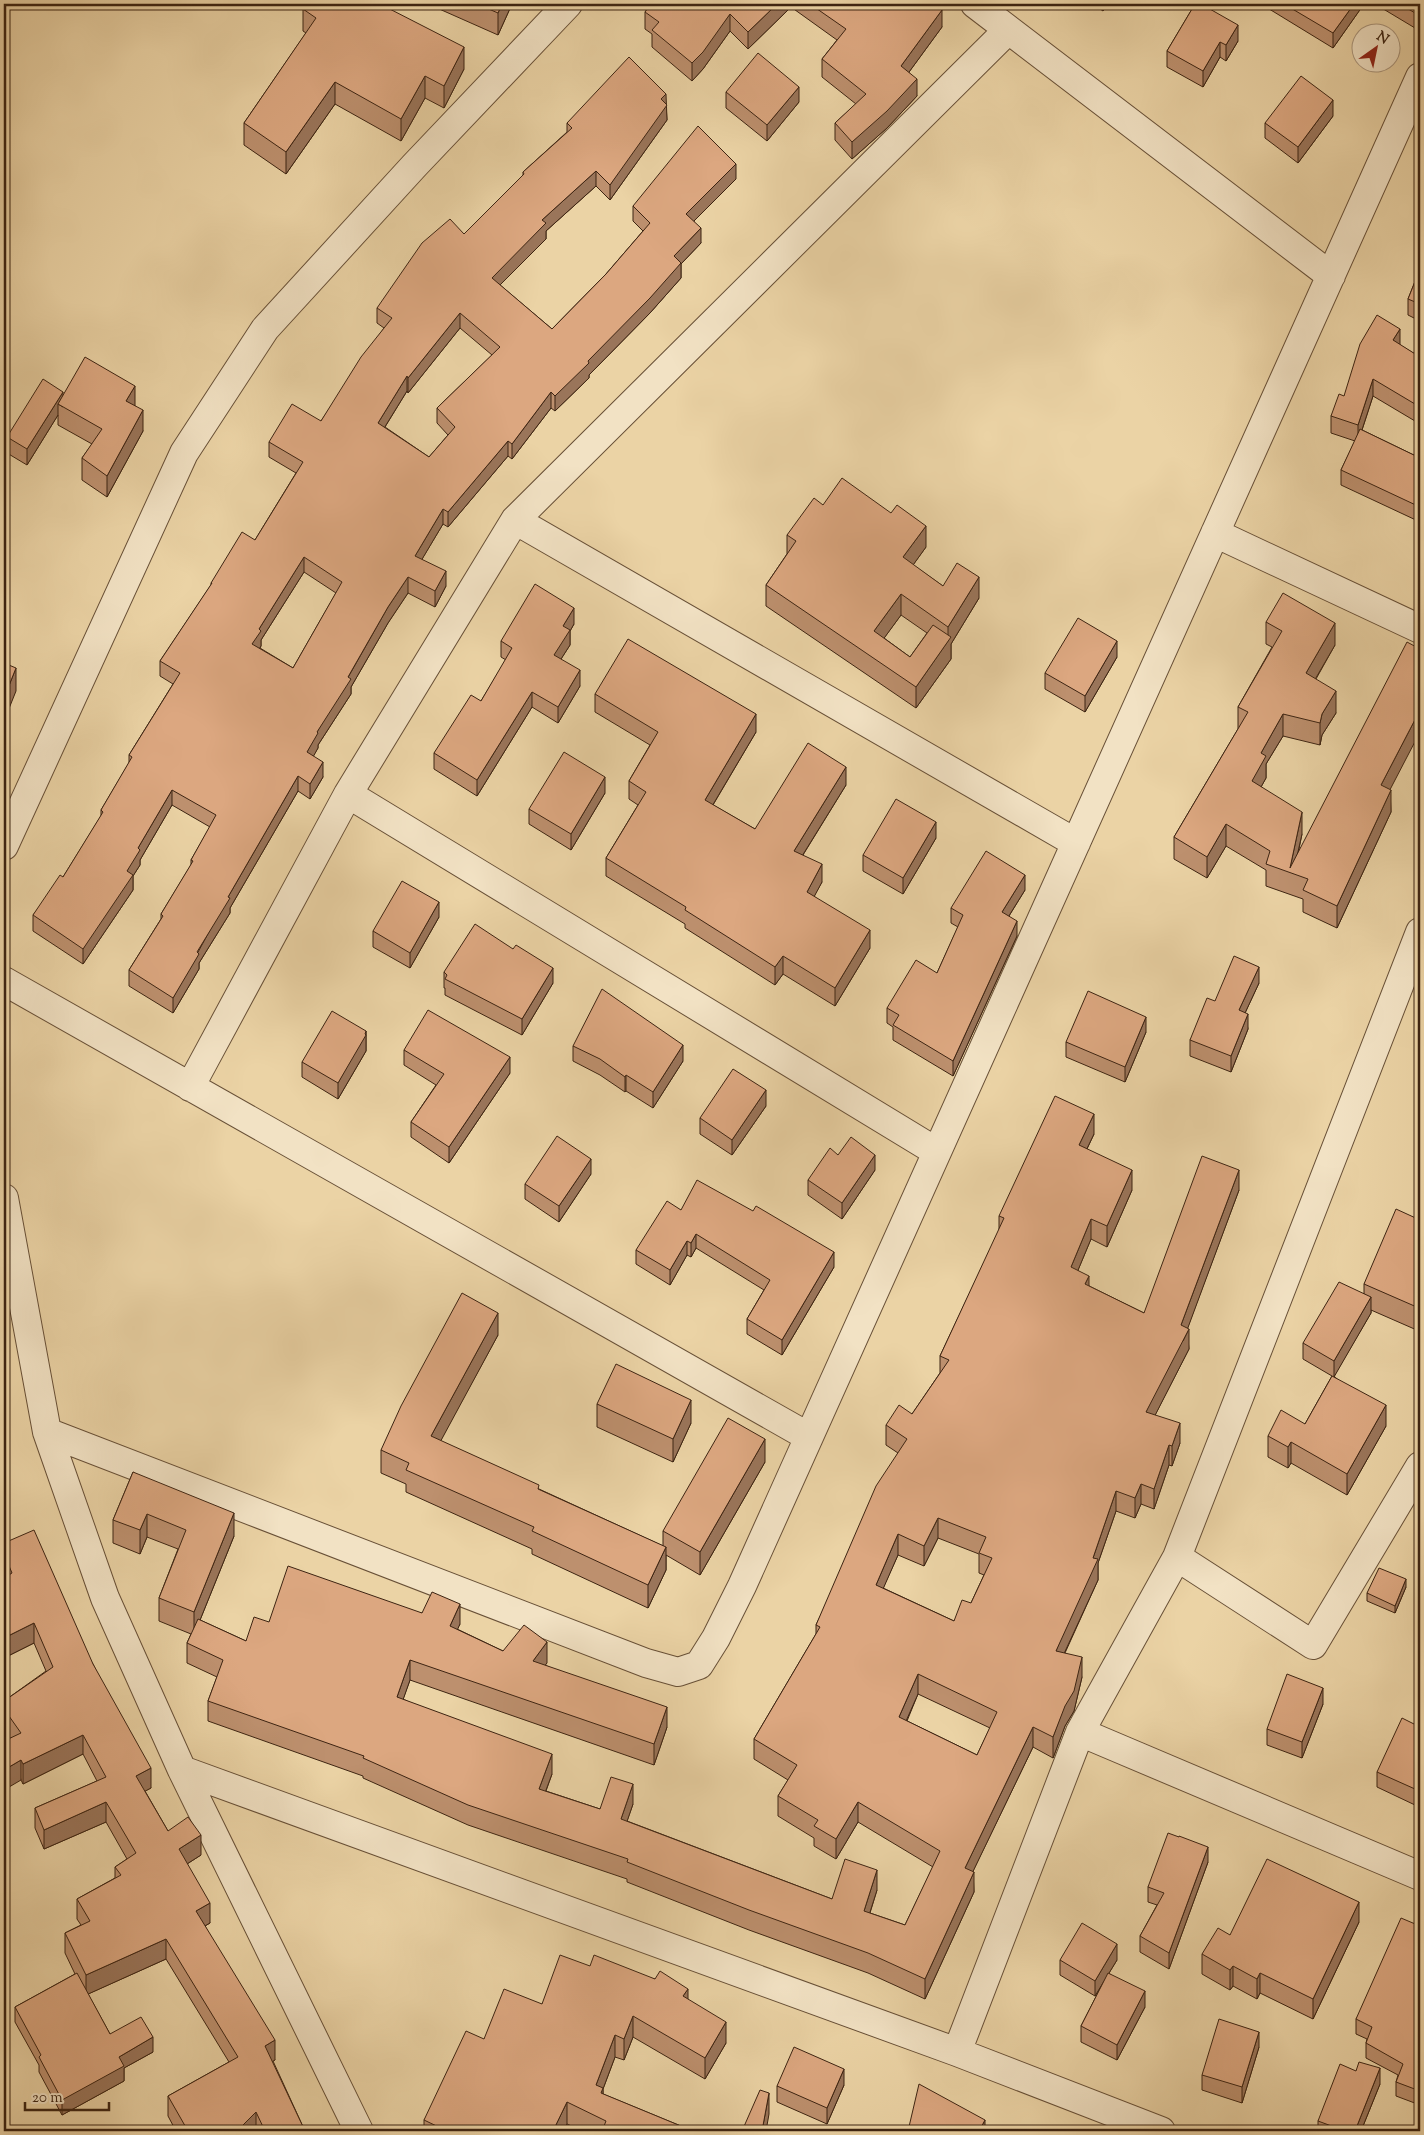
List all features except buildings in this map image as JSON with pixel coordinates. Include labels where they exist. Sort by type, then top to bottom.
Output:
[{"type":"street","points":[[4,846],[184,453],[265,329],[414,166],[568,4]]},
{"type":"street","points":[[975,4],[1331,276]]},
{"type":"street","points":[[190,1087],[348,794],[514,520],[1008,30]]},
{"type":"street","points":[[47,1432],[646,1663],[678,1672],[699,1664],[716,1638],[808,1437],[1420,77]]},
{"type":"street","points":[[514,520],[1076,843]]},
{"type":"street","points":[[1215,533],[1420,628]]},
{"type":"street","points":[[348,794],[937,1152]]},
{"type":"street","points":[[957,2052],[1080,1732],[1177,1557],[1420,932]]},
{"type":"street","points":[[4,981],[808,1437]]},
{"type":"street","points":[[4,1198],[47,1432],[105,1598],[182,1770],[359,2131]]},
{"type":"street","points":[[1177,1557],[1313,1645],[1420,1466]]},
{"type":"street","points":[[1080,1732],[1420,1876]]},
{"type":"street","points":[[182,1770],[957,2052],[1161,2131]]}]
